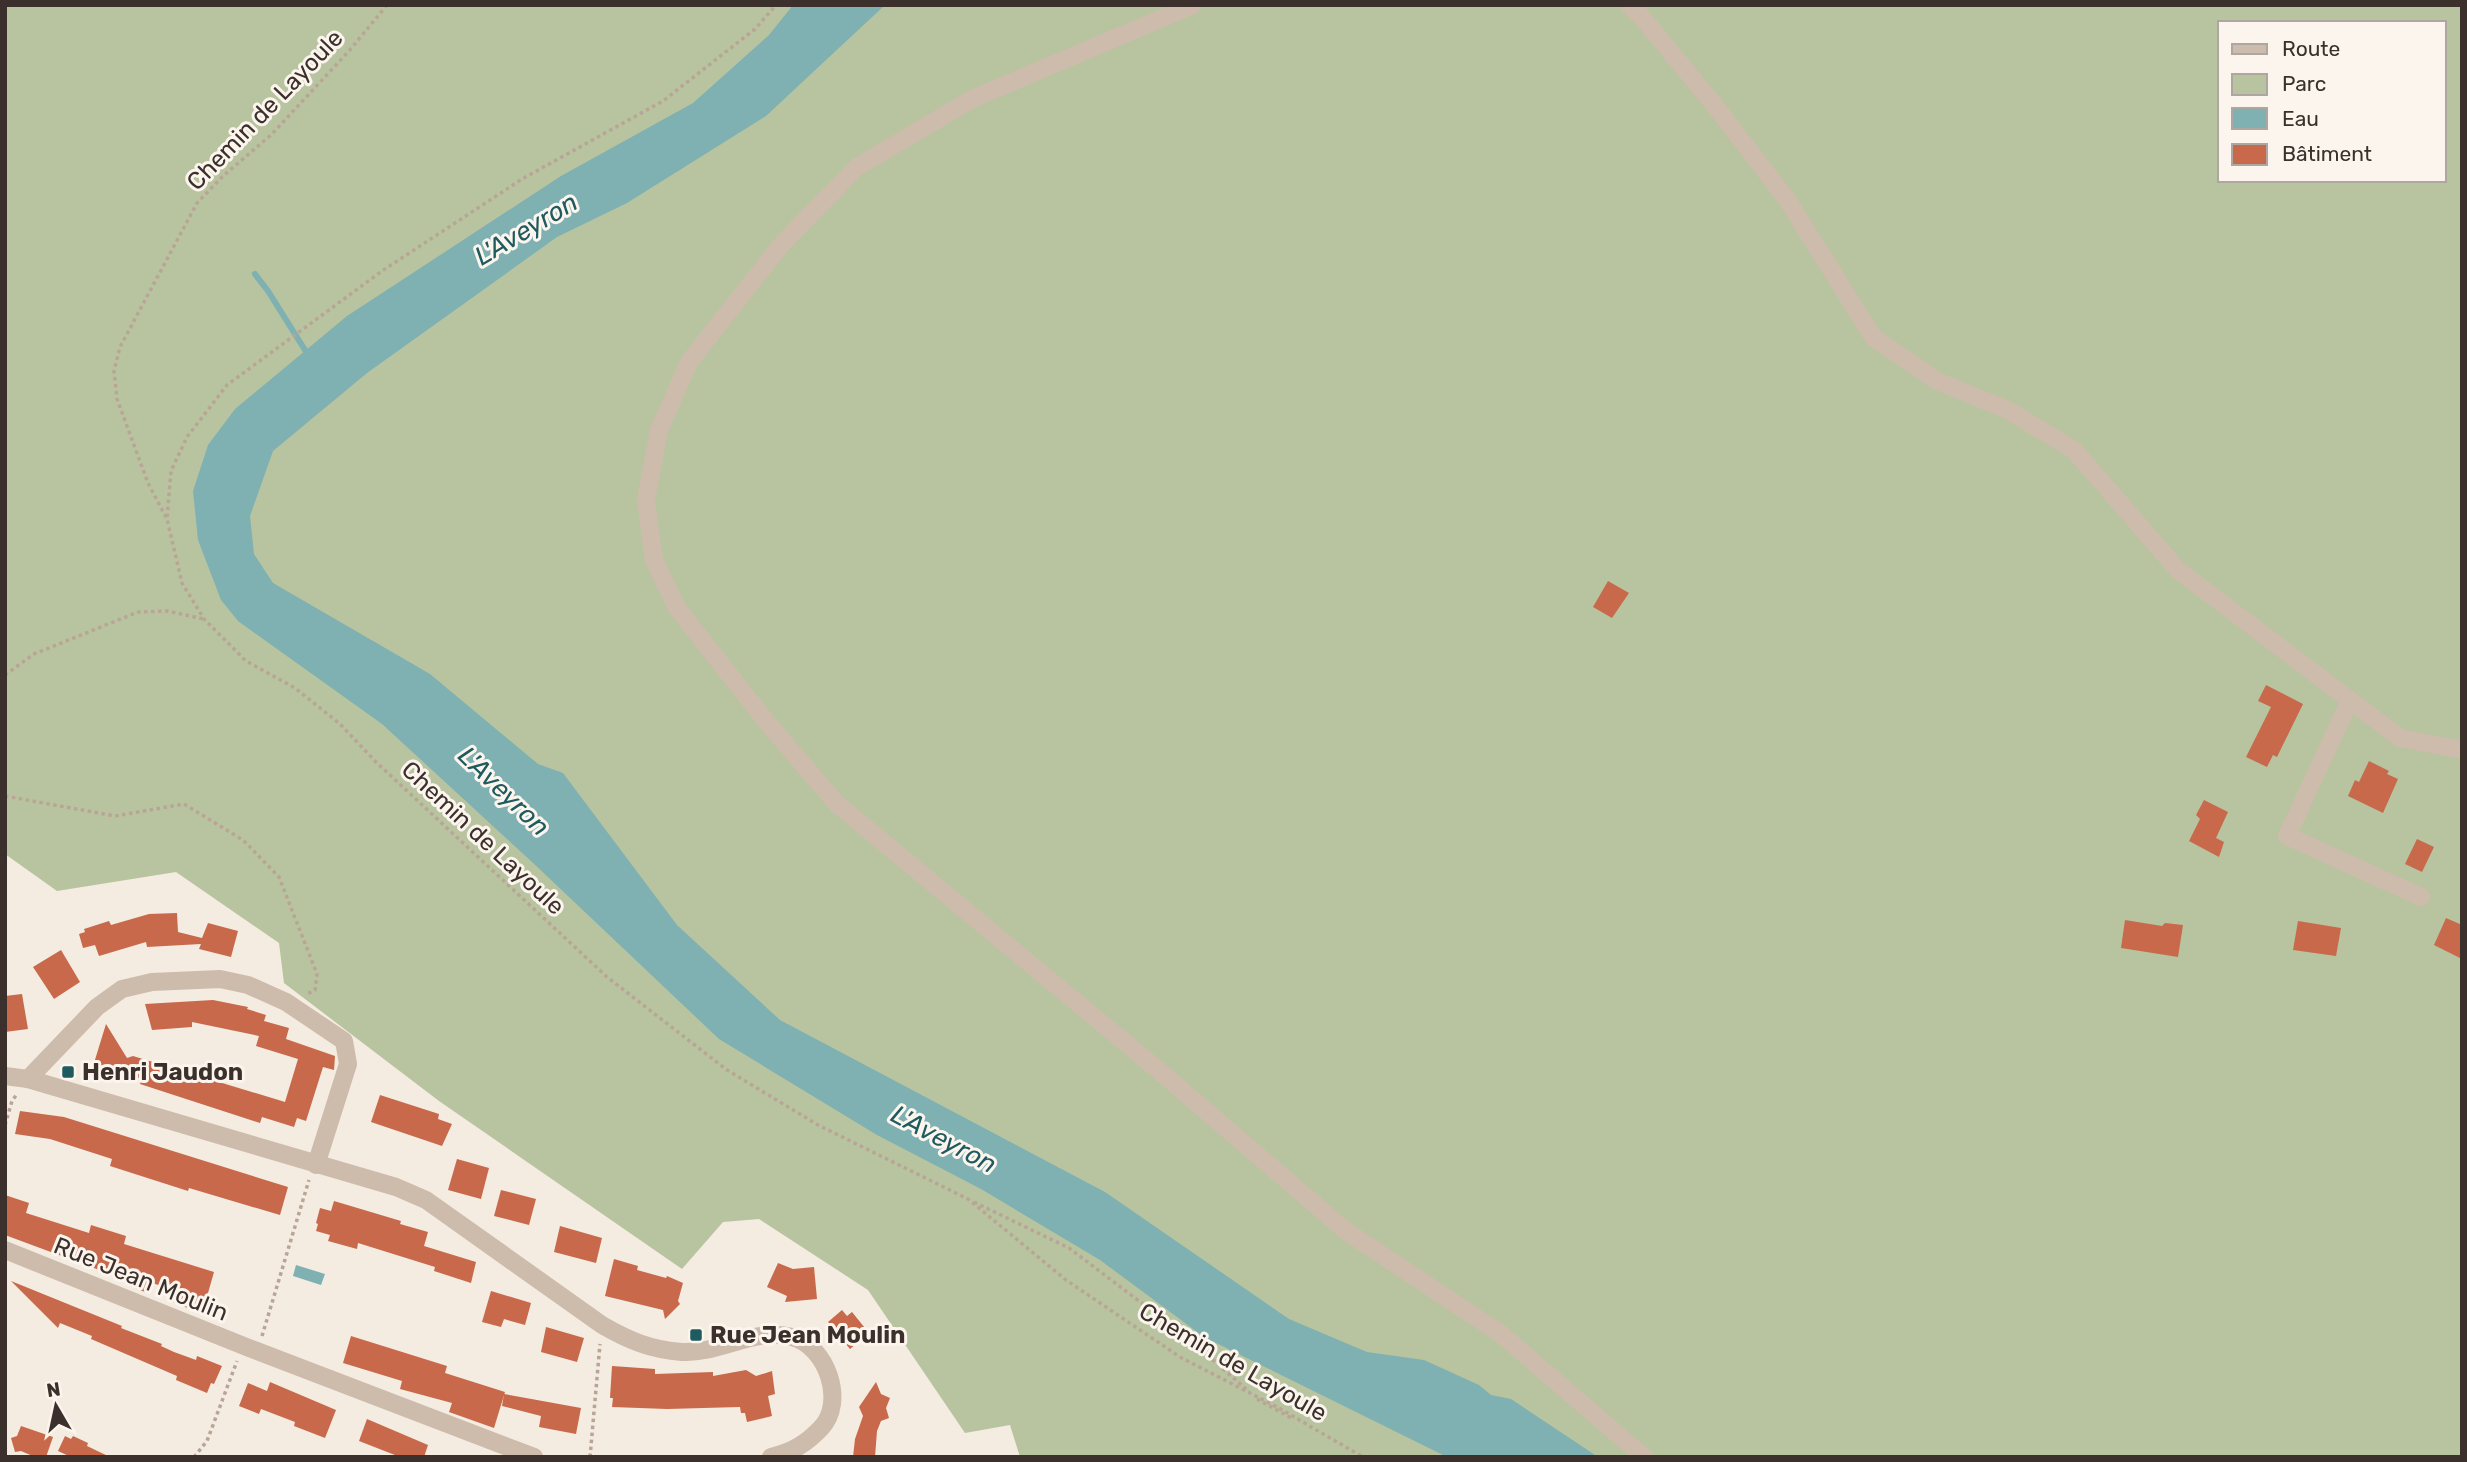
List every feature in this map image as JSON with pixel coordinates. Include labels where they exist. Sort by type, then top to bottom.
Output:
[{"type":"street","points":[[1193,5],[972,99],[857,167],[780,246],[733,303],[690,362],[659,430],[646,500],[654,560],[677,608],[836,803],[1146,1060],[1346,1231],[1501,1334],[1644,1457]]},
{"type":"street","points":[[1629,5],[1708,97],[1788,201],[1873,337],[1937,381],[2008,410],[2074,450],[2178,570],[2400,738],[2462,751]]},
{"type":"street","points":[[2350,700],[2287,836],[2421,897]]},
{"type":"street","points":[[28,1079],[97,1007],[122,989],[152,982],[220,979],[248,985],[286,1002],[344,1041],[348,1064],[316,1165]]},
{"type":"street","points":[[5,1076],[28,1079],[396,1187],[426,1200],[602,1325],[633,1343],[660,1350],[686,1352],[735,1343],[758,1334],[794,1337],[819,1354],[833,1389],[829,1420],[811,1439],[790,1452],[771,1457]]},
{"type":"street","name":"Rue Jean Moulin","points":[[5,1251],[534,1457]]},
{"type":"path","name":"Chemin de Layoule","points":[[387,5],[349,51],[271,135],[223,176],[197,203],[120,346],[114,371],[117,399],[148,483],[167,519],[182,583],[204,619],[246,661],[295,688],[340,724],[376,762],[607,977],[727,1070],[818,1125],[968,1199],[1066,1280],[1180,1357],[1363,1457]]},
{"type":"path","points":[[167,519],[171,471],[187,437],[227,385],[382,271],[523,179],[663,101],[755,29],[776,5]]},
{"type":"path","points":[[5,675],[34,654],[138,612],[167,611],[204,619]]},
{"type":"path","points":[[5,796],[115,816],[184,804],[243,840],[279,877],[317,974]]},
{"type":"path","points":[[5,1125],[12,1101],[28,1079]]},
{"type":"path","points":[[194,1457],[208,1441],[235,1364],[261,1339],[308,1183],[316,1165]]},
{"type":"path","points":[[968,1199],[1069,1248],[1189,1339],[1263,1404],[1320,1432]]},
{"type":"path","points":[[590,1457],[602,1325]]},
{"type":"green space","points":[[5,5],[2462,5],[2462,1457],[1020,1457],[1010,1425],[965,1433],[868,1290],[759,1219],[723,1222],[682,1269],[439,1101],[284,983],[279,943],[176,872],[57,891],[5,854]]},
{"type":"water","name":"L'Aveyron","points":[[793,5],[885,5],[766,116],[627,203],[557,237],[367,373],[273,451],[250,516],[254,554],[273,583],[430,674],[538,764],[563,773],[677,925],[780,1020],[1105,1192],[1289,1319],[1367,1352],[1424,1360],[1479,1385],[1491,1395],[1511,1399],[1598,1457],[1447,1457],[1204,1337],[1100,1260],[981,1189],[877,1135],[719,1039],[382,724],[238,621],[221,600],[198,540],[193,491],[208,445],[235,409],[347,316],[561,176],[693,103],[769,35]]},
{"type":"water","points":[[296,1265],[325,1274],[321,1285],[293,1276]]},
{"type":"building","points":[[1608,581],[1629,593],[1612,618],[1593,607]]},
{"type":"building","points":[[2266,685],[2303,704],[2277,757],[2273,755],[2267,767],[2246,757],[2271,707],[2258,701]]},
{"type":"building","points":[[2369,761],[2398,779],[2383,813],[2348,796],[2355,780],[2359,782]]},
{"type":"building","points":[[2204,800],[2228,812],[2216,838],[2224,842],[2219,857],[2189,841],[2200,819],[2196,815]]},
{"type":"building","points":[[2417,839],[2434,847],[2422,872],[2405,864]]},
{"type":"building","points":[[177,913],[178,932],[202,938],[208,923],[238,931],[231,957],[199,949],[201,944],[147,947],[146,942],[99,956],[95,945],[83,948],[79,934],[85,932],[84,929],[109,921],[111,925],[149,914]]},
{"type":"building","points":[[2446,918],[2462,925],[2462,959],[2434,945]]},
{"type":"building","points":[[2125,920],[2162,926],[2165,923],[2183,925],[2178,957],[2121,948]]},
{"type":"building","points":[[2298,921],[2341,928],[2336,956],[2293,950]]},
{"type":"building","points":[[61,950],[80,982],[54,999],[33,967]]},
{"type":"building","points":[[22,994],[28,1029],[5,1032],[5,996]]},
{"type":"building","points":[[213,1000],[248,1007],[247,1009],[266,1015],[264,1021],[289,1028],[286,1039],[335,1056],[334,1070],[323,1067],[306,1121],[297,1118],[294,1127],[262,1117],[260,1123],[140,1084],[142,1079],[94,1063],[106,1024],[127,1058],[133,1056],[285,1102],[298,1059],[256,1046],[259,1036],[192,1022],[192,1027],[152,1030],[145,1004]]},
{"type":"building","points":[[380,1095],[439,1114],[438,1119],[452,1124],[442,1146],[371,1122]]},
{"type":"building","points":[[20,1111],[64,1117],[288,1187],[280,1215],[189,1188],[188,1191],[110,1166],[112,1159],[50,1139],[15,1134]]},
{"type":"building","points":[[457,1159],[489,1168],[481,1199],[448,1190]]},
{"type":"building","points":[[501,1190],[536,1199],[529,1225],[494,1216]]},
{"type":"building","points":[[5,1195],[29,1203],[26,1213],[89,1233],[91,1225],[126,1236],[124,1244],[214,1272],[202,1314],[173,1302],[177,1291],[149,1282],[145,1292],[128,1285],[129,1281],[5,1235]]},
{"type":"building","points":[[334,1201],[428,1232],[424,1246],[476,1262],[471,1283],[434,1271],[435,1267],[358,1243],[357,1249],[328,1241],[330,1235],[316,1231],[316,1223],[320,1208],[331,1211]]},
{"type":"building","points":[[560,1226],[602,1238],[596,1263],[554,1252]]},
{"type":"building","points":[[614,1259],[638,1266],[637,1270],[666,1278],[667,1276],[683,1283],[678,1301],[680,1304],[665,1319],[663,1310],[605,1296]]},
{"type":"building","points":[[778,1263],[793,1269],[814,1267],[817,1299],[785,1302],[787,1296],[767,1287]]},
{"type":"building","points":[[11,1281],[122,1326],[121,1328],[162,1344],[161,1346],[174,1352],[196,1360],[197,1356],[222,1366],[214,1384],[211,1383],[207,1393],[176,1380],[177,1376],[91,1339],[92,1336],[60,1323],[58,1328]]},
{"type":"building","points":[[491,1291],[531,1303],[525,1325],[504,1319],[501,1327],[482,1322]]},
{"type":"building","points":[[842,1310],[847,1316],[852,1312],[869,1333],[850,1349],[828,1322]]},
{"type":"building","points":[[546,1327],[584,1338],[577,1362],[541,1352]]},
{"type":"building","points":[[351,1336],[447,1366],[445,1373],[505,1392],[494,1428],[449,1412],[452,1403],[400,1389],[402,1381],[343,1363]]},
{"type":"building","points":[[612,1366],[655,1369],[655,1374],[713,1372],[713,1376],[746,1370],[756,1376],[772,1371],[775,1394],[768,1396],[772,1416],[747,1422],[740,1407],[612,1407]]},
{"type":"building","points":[[270,1382],[336,1410],[325,1438],[294,1426],[295,1422],[261,1409],[259,1414],[239,1406],[248,1383],[267,1391]]},
{"type":"building","points":[[876,1382],[881,1394],[890,1398],[886,1408],[889,1418],[881,1421],[877,1431],[875,1457],[853,1457],[855,1439],[863,1416],[859,1407]]},
{"type":"building","points":[[504,1394],[581,1408],[576,1434],[539,1427],[541,1416],[502,1406]]},
{"type":"building","points":[[367,1419],[428,1445],[424,1457],[400,1457],[359,1441]]},
{"type":"building","points":[[21,1426],[53,1437],[46,1457],[15,1452],[11,1438],[17,1436]]},
{"type":"building","points":[[65,1436],[71,1439],[73,1436],[88,1443],[87,1446],[110,1457],[71,1457],[58,1451]]},
{"type":"waterway","points":[[255,274],[305,350]]},
{"type":"place","name":"Henri Jaudon","points":[[68,1072]]},
{"type":"place","name":"Rue Jean Moulin","points":[[696,1335]]}]
